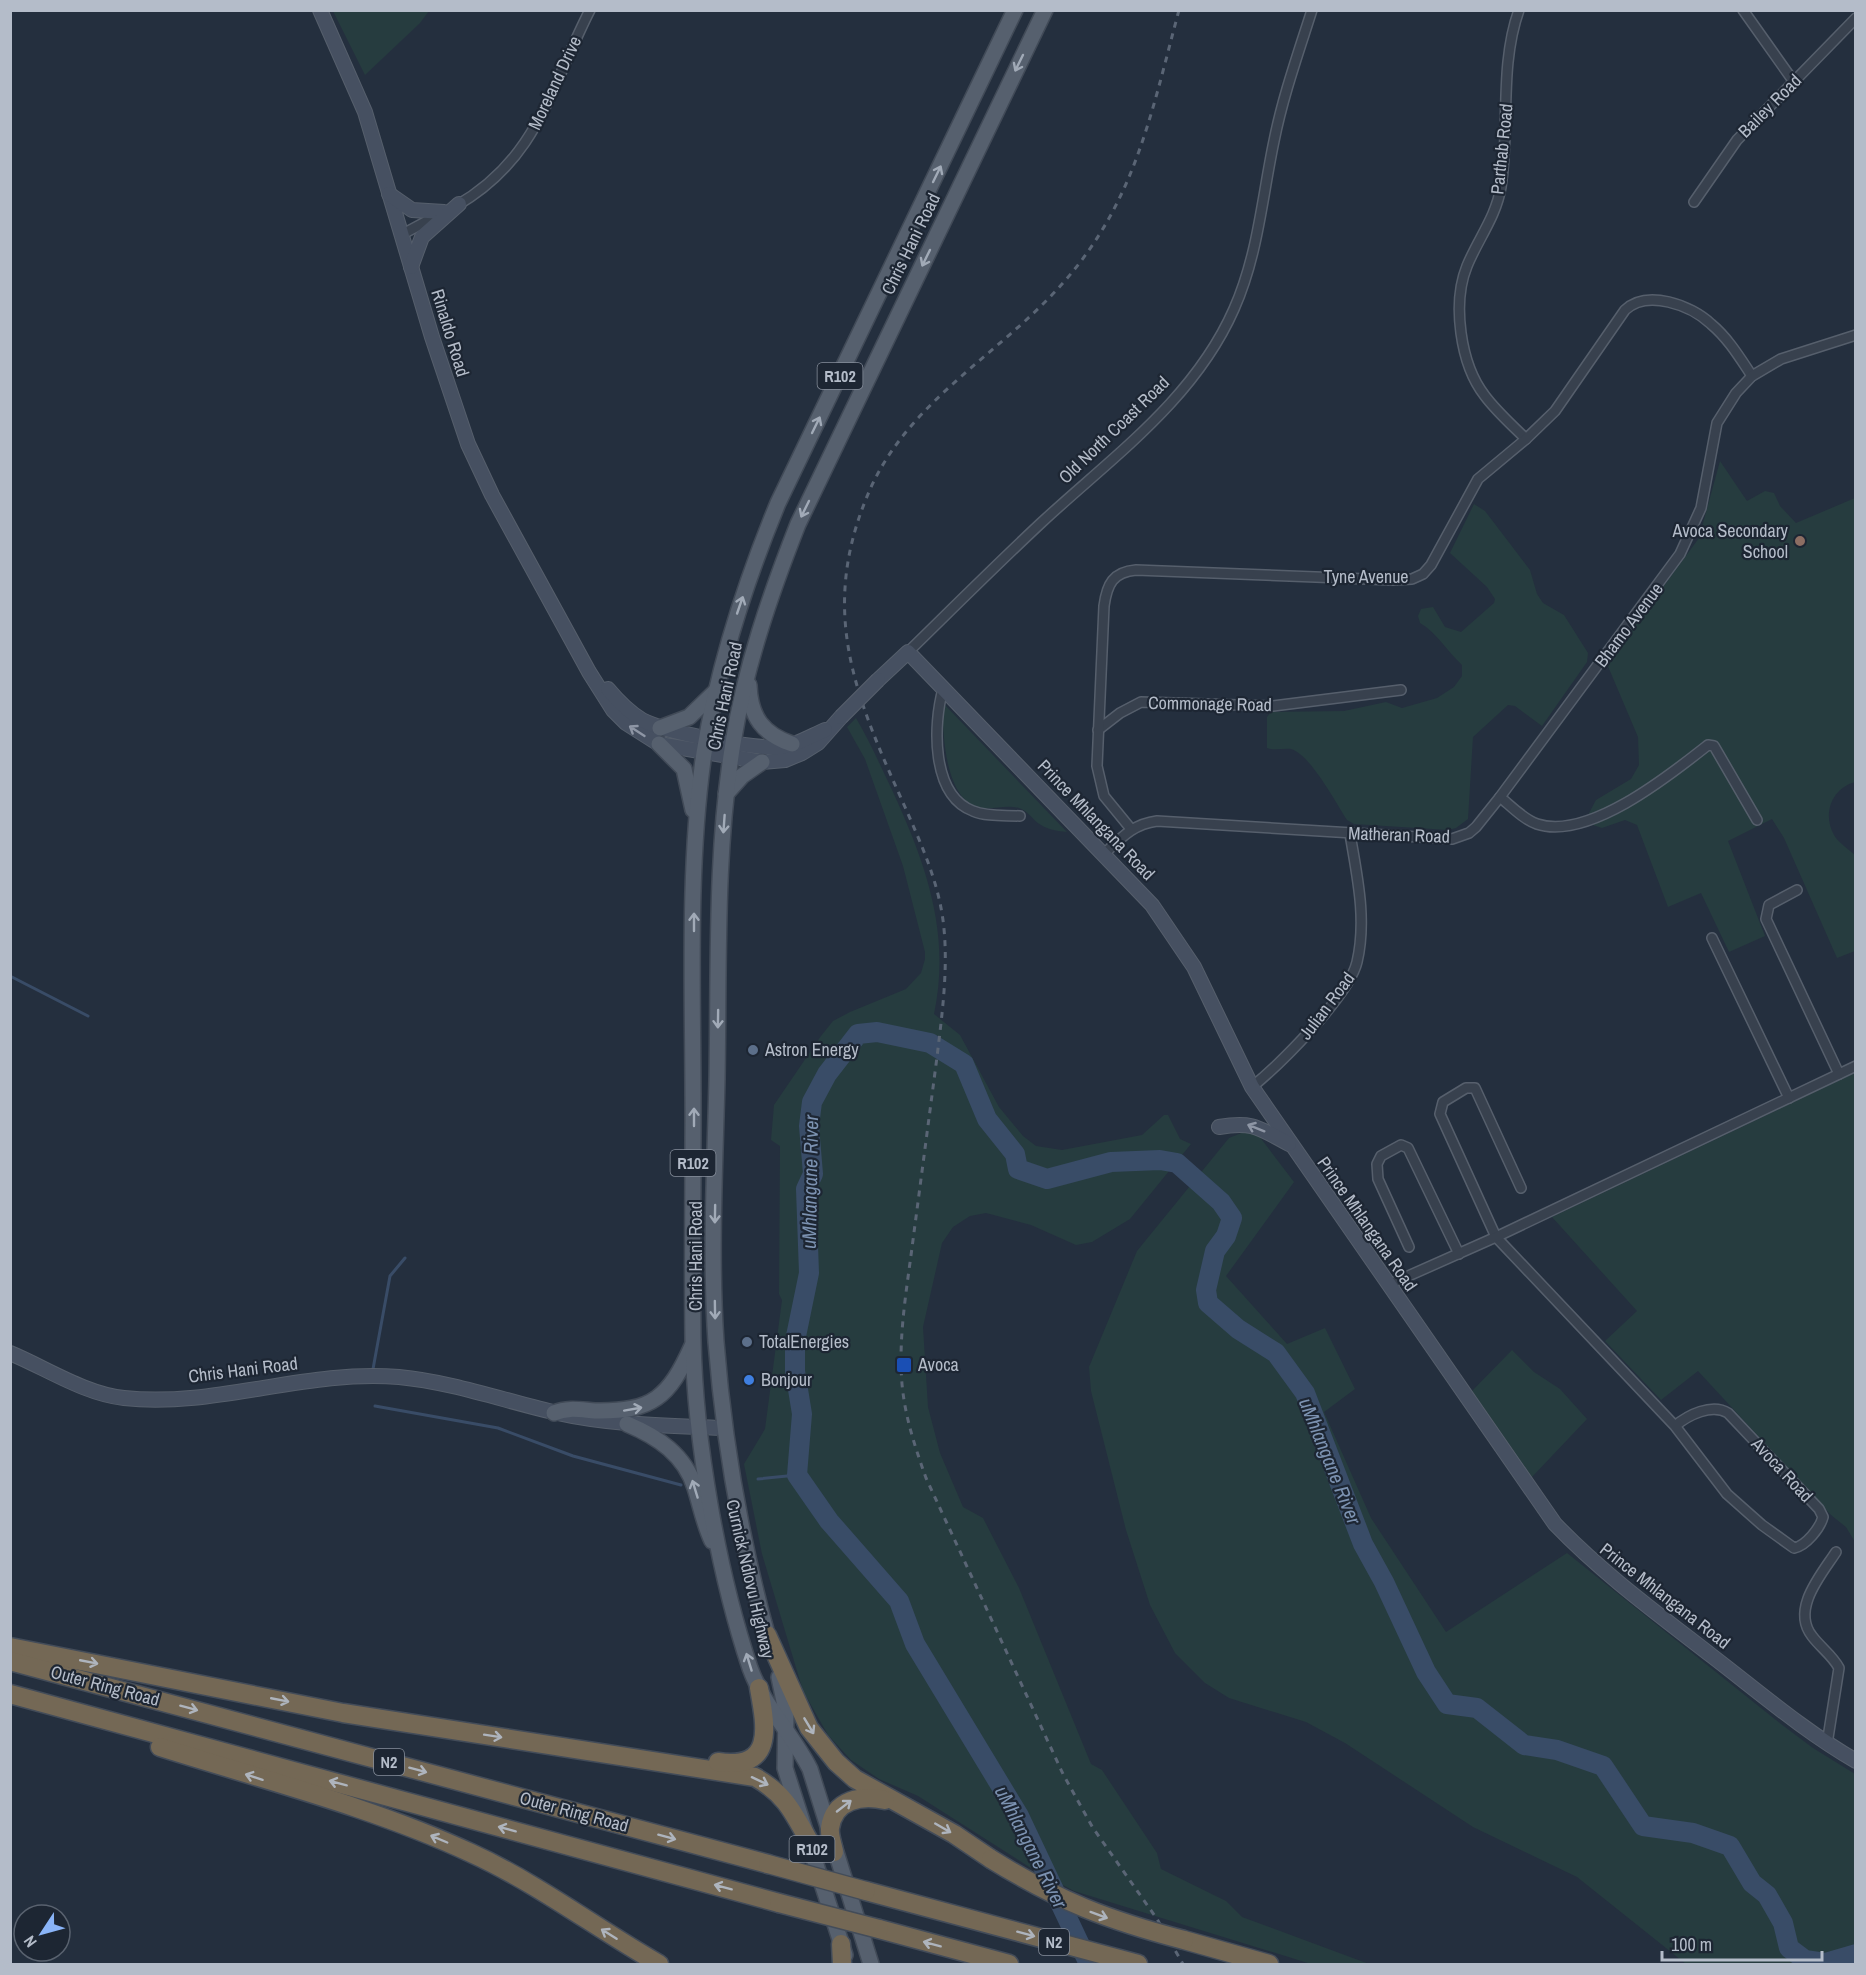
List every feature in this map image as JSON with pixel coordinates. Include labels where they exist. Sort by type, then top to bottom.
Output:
[{"type":"highway","points":[[767,1635],[799,1708],[823,1748],[855,1779],[944,1829],[1035,1886],[1097,1915],[1269,1965]]},
{"type":"highway","points":[[10,1647],[343,1713],[755,1777],[773,1787],[785,1799],[809,1841]]},
{"type":"highway","name":"Outer Ring Road","points":[[10,1661],[1138,1965]]},
{"type":"highway","points":[[599,1754],[677,1757],[724,1763],[751,1759],[761,1750],[764,1739],[765,1725],[759,1688]]},
{"type":"highway","name":"Outer Ring Road","points":[[10,1694],[1009,1965]]},
{"type":"highway","points":[[10,1700],[376,1816],[431,1836],[514,1875],[659,1965]]},
{"type":"highway","points":[[834,1852],[830,1829],[836,1812],[843,1805],[863,1797],[893,1801]]},
{"type":"highway","points":[[842,1944],[842,1965]]},
{"type":"main road","name":"Chris Hani Road","points":[[700,1427],[693,1343],[694,900],[706,744],[718,690],[736,613],[778,503],[1015,10]]},
{"type":"main road","name":"Chris Hani Road","points":[[724,1428],[716,1340],[714,1251],[720,906],[726,794],[732,749],[748,673],[769,600],[798,524],[1045,10]]},
{"type":"main road","points":[[748,673],[749,694],[756,719],[775,738],[792,744]]},
{"type":"main road","points":[[660,728],[689,717],[718,690]]},
{"type":"main road","points":[[659,744],[677,760],[688,781],[697,839]]},
{"type":"main road","points":[[726,794],[744,774],[762,762]]},
{"type":"main road","points":[[554,1413],[569,1409],[628,1411],[661,1398],[671,1385],[693,1343]]},
{"type":"main road","points":[[627,1424],[658,1439],[682,1461],[695,1488],[705,1526],[722,1563]]},
{"type":"main road","name":"Curnick Ndlovu Highway","points":[[700,1427],[722,1563],[751,1669],[776,1719],[810,1769],[871,1965]]},
{"type":"main road","name":"Curnick Ndlovu Highway","points":[[724,1428],[735,1504],[767,1635],[784,1691],[785,1768],[848,1965]]},
{"type":"street","name":"Rinaldo Road","points":[[320,10],[365,112],[401,235],[468,444],[492,495],[589,672],[613,710],[626,723],[659,744],[706,744]]},
{"type":"street","name":"Moreland Drive","points":[[401,235],[459,204],[501,173],[526,143],[542,116],[565,60],[590,10]]},
{"type":"street","name":"Old North Coast Road","points":[[732,749],[762,762],[785,760],[818,743],[878,680],[1041,523],[1154,422],[1180,394],[1214,348],[1234,309],[1248,270],[1259,228],[1283,98],[1312,10]]},
{"type":"street","name":"Parthab Road","points":[[1519,10],[1511,45],[1501,189],[1492,220],[1461,283],[1458,305],[1463,337],[1475,380],[1484,396],[1526,440]]},
{"type":"street","points":[[1743,10],[1794,82]]},
{"type":"street","name":"Bailey Road","points":[[1694,202],[1737,140],[1856,18]]},
{"type":"street","points":[[389,194],[412,210],[444,212]]},
{"type":"street","points":[[411,267],[422,237],[459,204]]},
{"type":"street","name":"Tyne Avenue","points":[[1131,829],[1112,809],[1099,784],[1098,730],[1104,606],[1106,590],[1115,576],[1136,570],[1412,579],[1423,574],[1431,565],[1478,478],[1526,440],[1554,411],[1625,310],[1640,300],[1657,300],[1687,310],[1710,322],[1752,376]]},
{"type":"street","name":"Bhamo Avenue","points":[[1500,797],[1680,554],[1701,508],[1717,423],[1726,407],[1752,376],[1781,359],[1856,335]]},
{"type":"street","name":"Rinaldo Road","points":[[580,652],[605,686],[629,711],[660,728],[706,744],[732,749]]},
{"type":"street","name":"Prince Mhlangana Road","points":[[908,652],[1152,905],[1194,967],[1252,1086],[1290,1145],[1555,1524],[1585,1556],[1827,1744],[1856,1761]]},
{"type":"street","points":[[943,689],[937,725],[940,763],[948,791],[961,806],[974,812],[1020,816]]},
{"type":"street","name":"Commonage Road","points":[[1098,730],[1120,713],[1141,702],[1273,706],[1401,690]]},
{"type":"street","name":"Old North Coast Road","points":[[732,749],[792,744],[831,727]]},
{"type":"street","points":[[1500,797],[1529,820],[1547,826],[1601,817],[1663,780],[1708,745],[1714,746],[1756,820]]},
{"type":"street","name":"Matheran Road","points":[[1104,854],[1131,829],[1143,823],[1157,821],[1452,839],[1476,827],[1500,797]]},
{"type":"street","name":"Julian Road","points":[[1252,1086],[1281,1063],[1353,974],[1359,951],[1361,914],[1350,834]]},
{"type":"street","points":[[1797,890],[1770,905],[1766,920],[1839,1074]]},
{"type":"street","points":[[1712,938],[1789,1098]]},
{"type":"street","points":[[1388,1285],[1496,1237],[1856,1066]]},
{"type":"street","name":"Avoca Road","points":[[1521,1188],[1475,1089],[1466,1088],[1443,1102],[1440,1114],[1496,1237],[1675,1426],[1727,1494],[1791,1547],[1800,1547],[1818,1528],[1823,1516],[1819,1509],[1728,1413],[1719,1409],[1695,1413],[1675,1426]]},
{"type":"street","points":[[1219,1127],[1242,1123],[1255,1126],[1290,1145]]},
{"type":"street","points":[[1409,1247],[1377,1174],[1382,1156],[1401,1145],[1408,1148],[1459,1254]]},
{"type":"street","name":"Chris Hani Road","points":[[10,1353],[93,1391],[122,1398],[171,1399],[223,1394],[272,1384],[361,1377],[399,1377],[490,1395],[554,1413],[627,1424],[724,1428]]},
{"type":"street","points":[[1827,1744],[1839,1670],[1810,1635],[1804,1615],[1807,1602],[1836,1552]]},
{"type":"green space","points":[[333,11],[429,11],[420,23],[365,75]]},
{"type":"green space","points":[[1720,461],[1747,501],[1765,491],[1774,493],[1780,506],[1796,523],[1855,498],[1855,782],[1847,785],[1835,796],[1831,803],[1829,819],[1836,838],[1855,855],[1855,951],[1837,958],[1784,838],[1772,819],[1728,841],[1765,936],[1729,952],[1701,893],[1668,907],[1637,825],[1625,820],[1602,828],[1593,825],[1588,815],[1596,800],[1631,779],[1639,765],[1638,737],[1607,664],[1699,538]]},
{"type":"green space","points":[[1474,504],[1485,511],[1530,570],[1537,594],[1543,603],[1564,615],[1588,653],[1587,662],[1542,726],[1515,706],[1508,705],[1473,737],[1468,819],[1456,828],[1448,830],[1354,824],[1347,820],[1314,769],[1298,753],[1291,749],[1267,748],[1267,717],[1271,712],[1344,711],[1386,702],[1402,708],[1437,698],[1454,687],[1462,676],[1462,665],[1432,632],[1420,623],[1418,616],[1421,609],[1433,607],[1445,627],[1461,632],[1494,603],[1495,599],[1487,587],[1450,553]]},
{"type":"green space","points":[[943,703],[1067,832],[1044,827],[1019,808],[982,808],[966,801],[958,791],[948,762],[943,730]]},
{"type":"green space","points":[[856,718],[893,792],[925,873],[937,928],[939,956],[934,1014],[960,1035],[999,1107],[1023,1136],[1036,1146],[1062,1150],[1142,1135],[1164,1115],[1168,1115],[1180,1139],[1191,1144],[1130,1219],[1092,1242],[1076,1245],[1031,1225],[986,1213],[970,1216],[953,1227],[942,1243],[923,1327],[928,1407],[940,1453],[963,1507],[983,1518],[1019,1588],[1091,1764],[1102,1770],[1157,1853],[1161,1869],[1226,1901],[1242,1917],[1369,1964],[1311,1964],[1074,1891],[1034,1870],[918,1796],[879,1779],[851,1760],[828,1735],[803,1691],[762,1554],[744,1464],[765,1429],[782,1300],[779,1294],[780,1146],[771,1140],[774,1105],[833,1021],[906,989],[921,973],[925,959],[903,866],[865,759],[847,727]]},
{"type":"green space","points":[[1855,1073],[1855,1542],[1846,1527],[1831,1515],[1698,1371],[1661,1400],[1605,1341],[1637,1311],[1552,1217]]},
{"type":"green space","points":[[1244,1132],[1259,1136],[1294,1182],[1226,1276],[1287,1344],[1325,1328],[1355,1389],[1324,1412],[1371,1518],[1446,1632],[1567,1553],[1781,1724],[1813,1748],[1855,1774],[1855,1964],[1686,1964],[1577,1877],[1473,1827],[1345,1743],[1306,1722],[1229,1698],[1205,1683],[1175,1653],[1150,1605],[1126,1530],[1091,1391],[1089,1367],[1137,1251],[1229,1138]]},
{"type":"green space","points":[[1512,1350],[1534,1372],[1560,1389],[1587,1419],[1532,1477],[1472,1391]]},
{"type":"waterway","points":[[10,976],[88,1016]]},
{"type":"waterway","name":"uMhlangane River","points":[[1089,1964],[1019,1816],[915,1644],[899,1601],[829,1521],[797,1475],[802,1414],[795,1371],[795,1341],[809,1273],[806,1189],[813,1174],[809,1126],[812,1102],[827,1074],[858,1034],[877,1032],[930,1043],[964,1064],[987,1119],[1015,1154],[1018,1169],[1047,1179],[1111,1162],[1160,1160],[1177,1163],[1221,1202],[1232,1218],[1226,1236],[1215,1251],[1206,1290],[1208,1303],[1238,1329],[1276,1353],[1305,1393],[1363,1544],[1384,1582],[1426,1672],[1447,1704],[1477,1708],[1524,1745],[1557,1750],[1603,1766],[1643,1826],[1693,1833],[1730,1846],[1752,1883],[1767,1895],[1783,1923],[1789,1948],[1805,1960],[1825,1963],[1856,1954]]},
{"type":"waterway","points":[[373,1369],[390,1276],[405,1258]]},
{"type":"waterway","points":[[375,1406],[498,1428],[573,1456],[681,1485]]},
{"type":"waterway","points":[[758,1479],[797,1475]]},
{"type":"railway","points":[[1179,10],[1147,128],[1119,199],[1100,233],[1077,266],[1048,299],[922,414],[900,439],[881,468],[866,499],[852,541],[846,581],[845,619],[850,656],[859,693],[872,730],[929,866],[939,897],[944,929],[945,977],[937,1057],[902,1330],[902,1384],[908,1420],[926,1478],[1063,1774],[1093,1828],[1157,1919],[1183,1964]]},
{"type":"place","name":"Avoca Secondary School","points":[[1800,541]]},
{"type":"place","name":"Astron Energy","points":[[753,1050]]},
{"type":"place","name":"TotalEnergies","points":[[747,1342]]},
{"type":"place","name":"Avoca","points":[[904,1365]]},
{"type":"place","name":"Bonjour","points":[[749,1380]]}]
